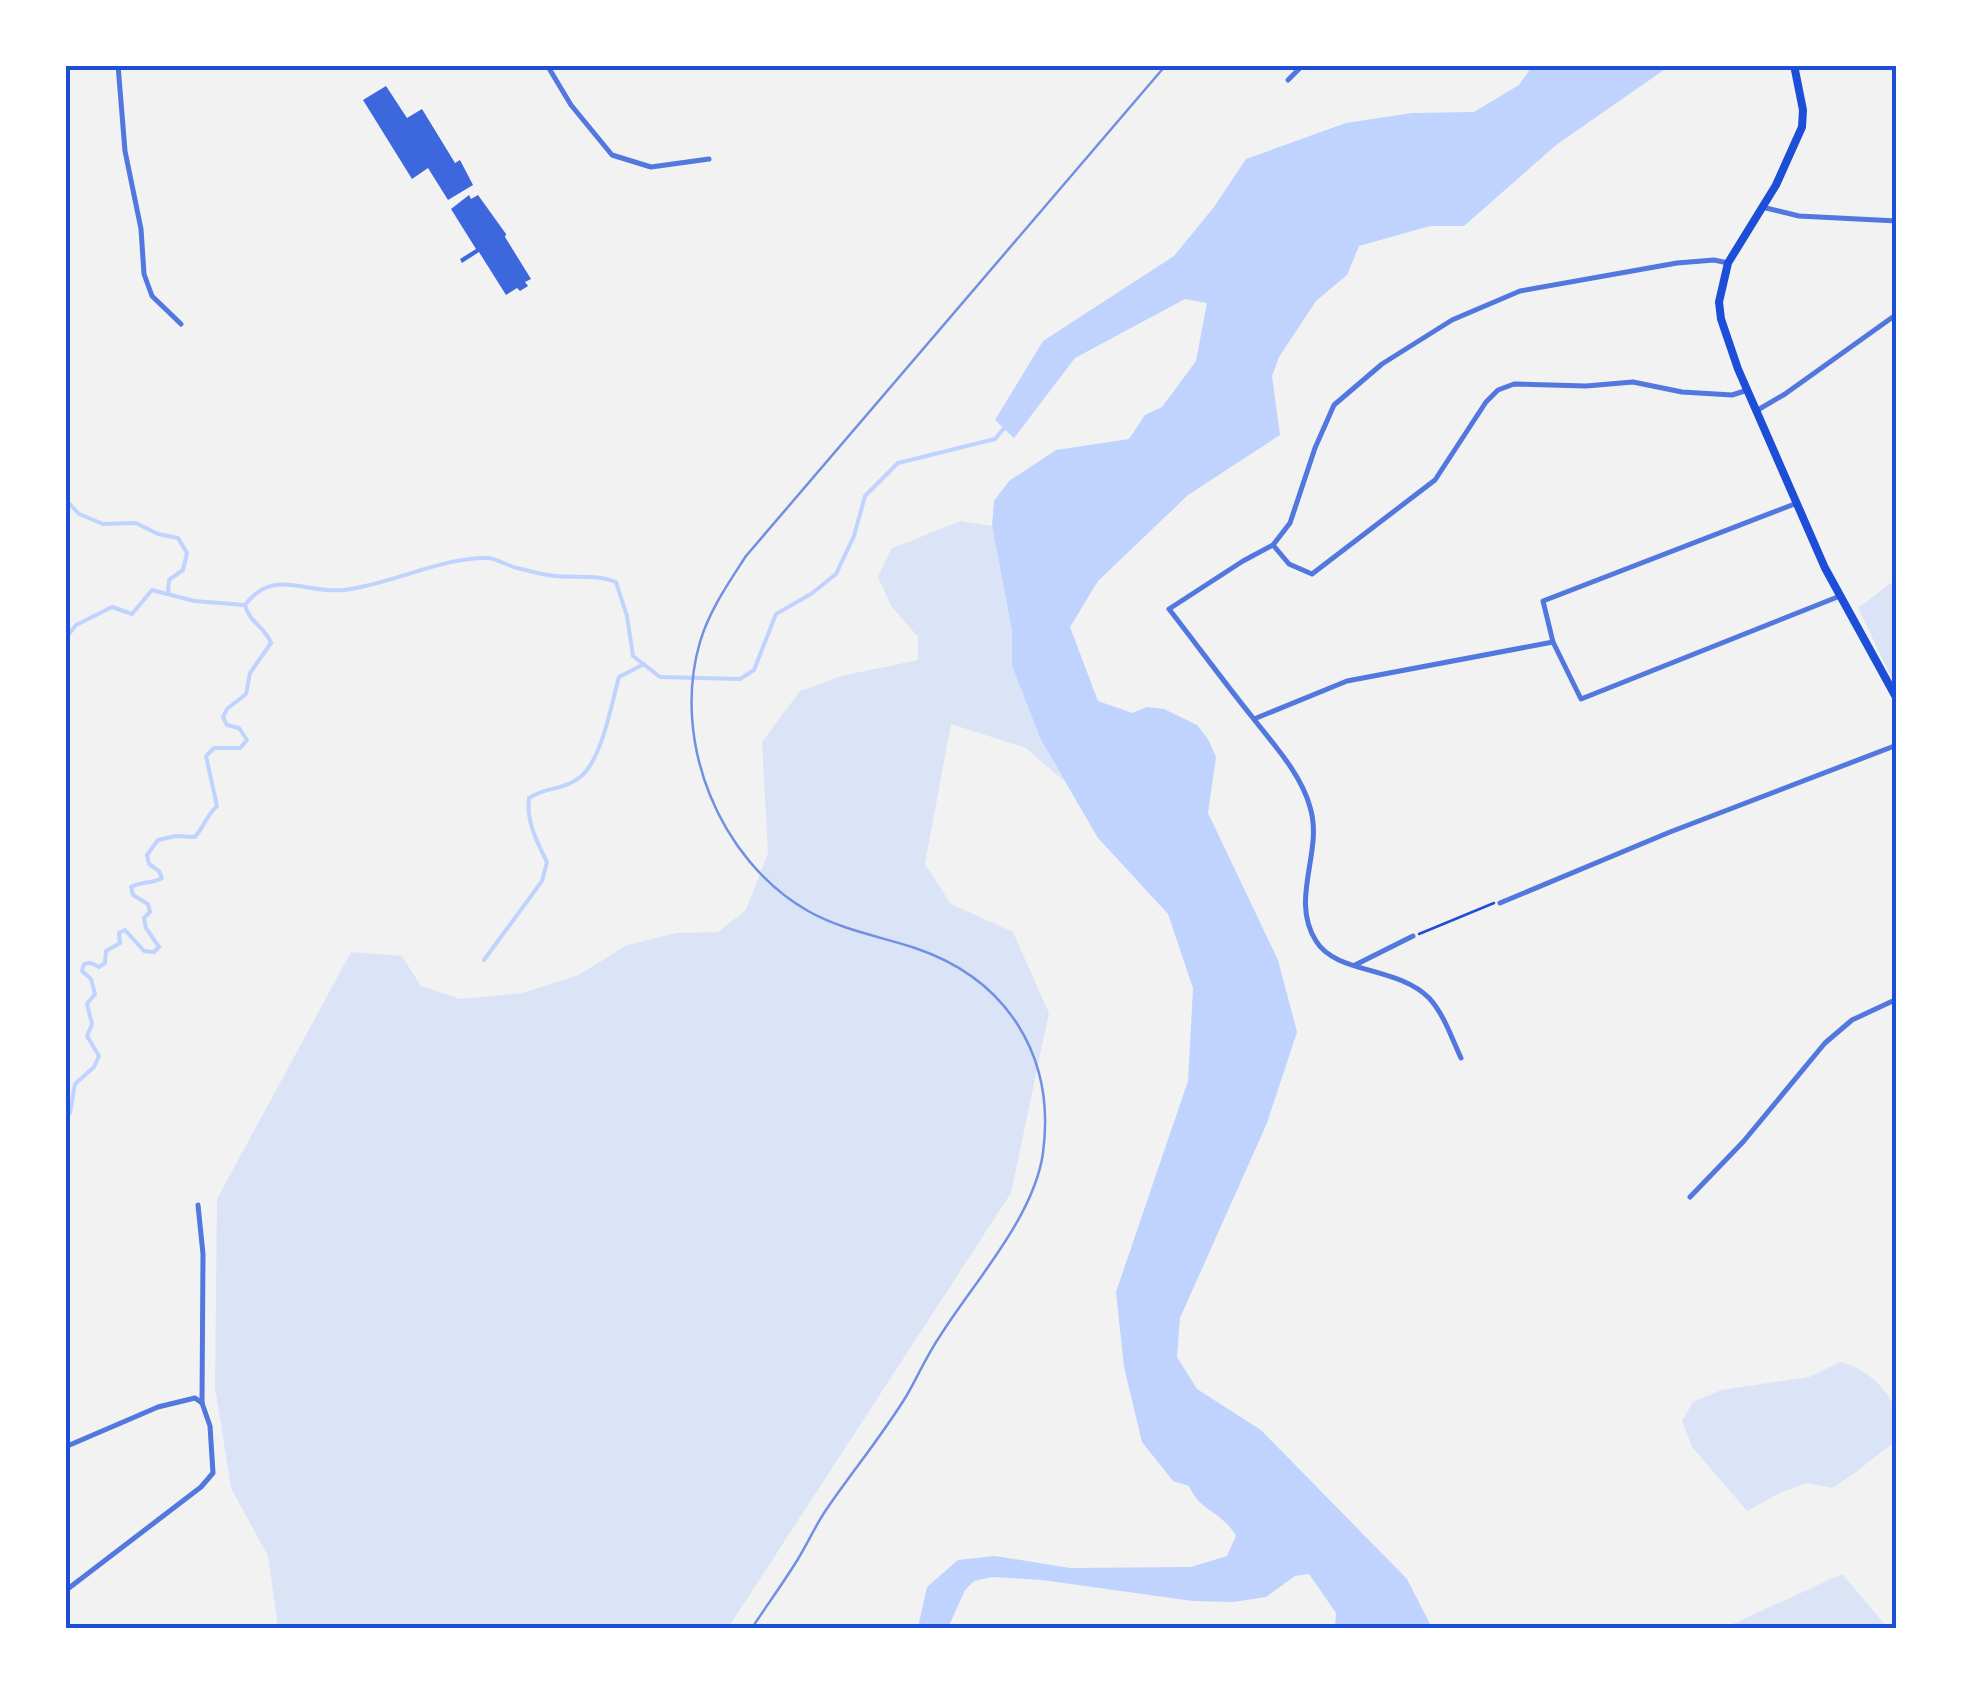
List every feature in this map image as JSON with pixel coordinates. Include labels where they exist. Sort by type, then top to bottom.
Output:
[{"type":"main road","points":[[1794,65],[1803,110],[1802,127],[1787,163],[1728,263],[1720,302],[1721,319],[1797,504],[1840,596],[1897,699]]},
{"type":"street","points":[[118,65],[125,151],[141,229],[144,274],[152,296],[181,324]]},
{"type":"street","points":[[547,65],[572,105],[612,155],[651,167],[710,159]]},
{"type":"street","points":[[1288,80],[1304,65]]},
{"type":"street","points":[[1762,207],[1799,216],[1897,221]]},
{"type":"street","points":[[1461,1058],[1429,998],[1396,976],[1338,961],[1320,948],[1304,909],[1312,815],[1304,790],[1169,609],[1243,561],[1274,546],[1290,523],[1314,448],[1334,405],[1382,364],[1452,320],[1520,291],[1677,263],[1728,263]]},
{"type":"street","points":[[1756,410],[1897,314]]},
{"type":"street","points":[[1274,546],[1289,564],[1312,574],[1435,480],[1486,402],[1498,390],[1514,384],[1586,386],[1632,382],[1682,392],[1732,395],[1748,390]]},
{"type":"street","points":[[1797,504],[1543,601],[1553,642],[1581,699],[1840,596]]},
{"type":"street","points":[[1254,719],[1347,681],[1553,642]]},
{"type":"street","points":[[1500,903],[1634,846],[1897,745]]},
{"type":"street","points":[[1356,965],[1413,936]]},
{"type":"street","points":[[1690,1197],[1743,1142],[1825,1043],[1852,1020],[1897,999]]},
{"type":"street","points":[[65,1591],[213,1473],[208,1418],[202,1403],[203,1254],[198,1205]]},
{"type":"street","points":[[65,1446],[175,1400],[195,1398],[202,1403]]},
{"type":"path","points":[[1413,936],[1490,902],[1500,903]]},
{"type":"shaded area","points":[[960,521],[992,526],[1012,632],[1012,666],[1041,740],[1064,781],[1026,748],[951,724],[925,864],[951,904],[1013,932],[1049,1013],[1011,1193],[728,1628],[278,1628],[268,1556],[231,1488],[215,1387],[217,1199],[351,952],[402,956],[421,986],[460,999],[522,993],[579,975],[627,945],[677,933],[718,932],[746,910],[768,853],[762,742],[800,691],[841,676],[918,660],[918,637],[891,606],[878,577],[891,549]]},
{"type":"shaded area","points":[[1897,545],[1894,683],[1858,608],[1895,580]]},
{"type":"shaded area","points":[[1840,1362],[1865,1373],[1891,1400],[1896,1412],[1897,1441],[1832,1488],[1808,1483],[1747,1511],[1692,1447],[1682,1421],[1693,1402],[1721,1390],[1809,1377]]},
{"type":"shaded area","points":[[1842,1574],[1888,1628],[1724,1628]]},
{"type":"water","points":[[1533,65],[1671,65],[1556,145],[1464,226],[1430,226],[1359,246],[1347,275],[1316,301],[1279,357],[1272,376],[1280,435],[1188,495],[1098,581],[1070,627],[1098,701],[1132,713],[1147,707],[1164,709],[1197,725],[1208,739],[1216,757],[1208,813],[1278,960],[1297,1032],[1267,1123],[1180,1318],[1177,1357],[1197,1389],[1261,1430],[1407,1579],[1432,1628],[1335,1628],[1336,1613],[1309,1574],[1295,1576],[1266,1597],[1233,1602],[1193,1601],[992,1577],[974,1581],[965,1590],[948,1628],[918,1628],[927,1587],[958,1560],[995,1556],[1070,1568],[1191,1567],[1227,1556],[1236,1536],[1199,1502],[1189,1486],[1173,1481],[1142,1442],[1124,1367],[1116,1292],[1188,1081],[1193,988],[1168,914],[1098,838],[1041,740],[1012,666],[1012,631],[992,526],[994,501],[1009,481],[1056,450],[1129,439],[1145,415],[1162,407],[1196,361],[1207,303],[1185,299],[1075,358],[1014,438],[995,420],[1043,341],[1174,256],[1246,159],[1346,123],[1412,113],[1474,112],[1519,85]]},
{"type":"building","points":[[386,86],[407,118],[422,109],[455,163],[460,160],[473,185],[448,200],[428,168],[412,179],[363,100]]},
{"type":"building","points":[[469,195],[471,199],[478,195],[531,279],[520,291],[517,288],[506,295],[479,252],[462,263],[460,259],[476,249],[451,209]]},
{"type":"waterway","points":[[65,1114],[70,1113],[75,1084],[94,1067],[99,1056],[87,1036],[92,1024],[87,1004],[95,994],[91,979],[82,971],[84,964],[99,967],[105,963],[106,951],[120,943],[119,933],[125,930],[144,951],[154,952],[159,947],[146,928],[148,904],[133,895],[131,887],[162,878],[149,864],[147,855],[158,840],[195,837],[217,806],[206,756],[214,748],[240,748],[247,740],[239,728],[227,725],[223,717],[246,694],[250,673],[271,643],[245,605],[256,594],[279,585],[344,590],[452,562],[492,559],[546,575],[616,582],[627,616],[633,656],[660,677],[740,679],[754,670],[776,614],[836,574],[854,536],[865,496],[898,463],[995,439],[1006,426]]},
{"type":"waterway","points":[[65,499],[79,514],[103,524],[136,523],[178,538],[187,553],[183,570],[169,580],[168,594],[194,601],[245,605]]},
{"type":"waterway","points":[[65,639],[76,625],[112,607],[132,614],[152,590],[167,594]]},
{"type":"waterway","points":[[484,960],[542,881],[547,862],[531,823],[529,798],[573,782],[587,770],[605,732],[619,677],[644,664]]},
{"type":"tram line","points":[[752,1628],[1015,1225],[1037,1177],[1045,1118],[1032,1054],[1018,1026],[976,979],[915,948],[821,918],[777,889],[749,861],[727,830],[698,757],[692,719],[693,680],[700,642],[714,609],[746,556],[1166,65]]}]
